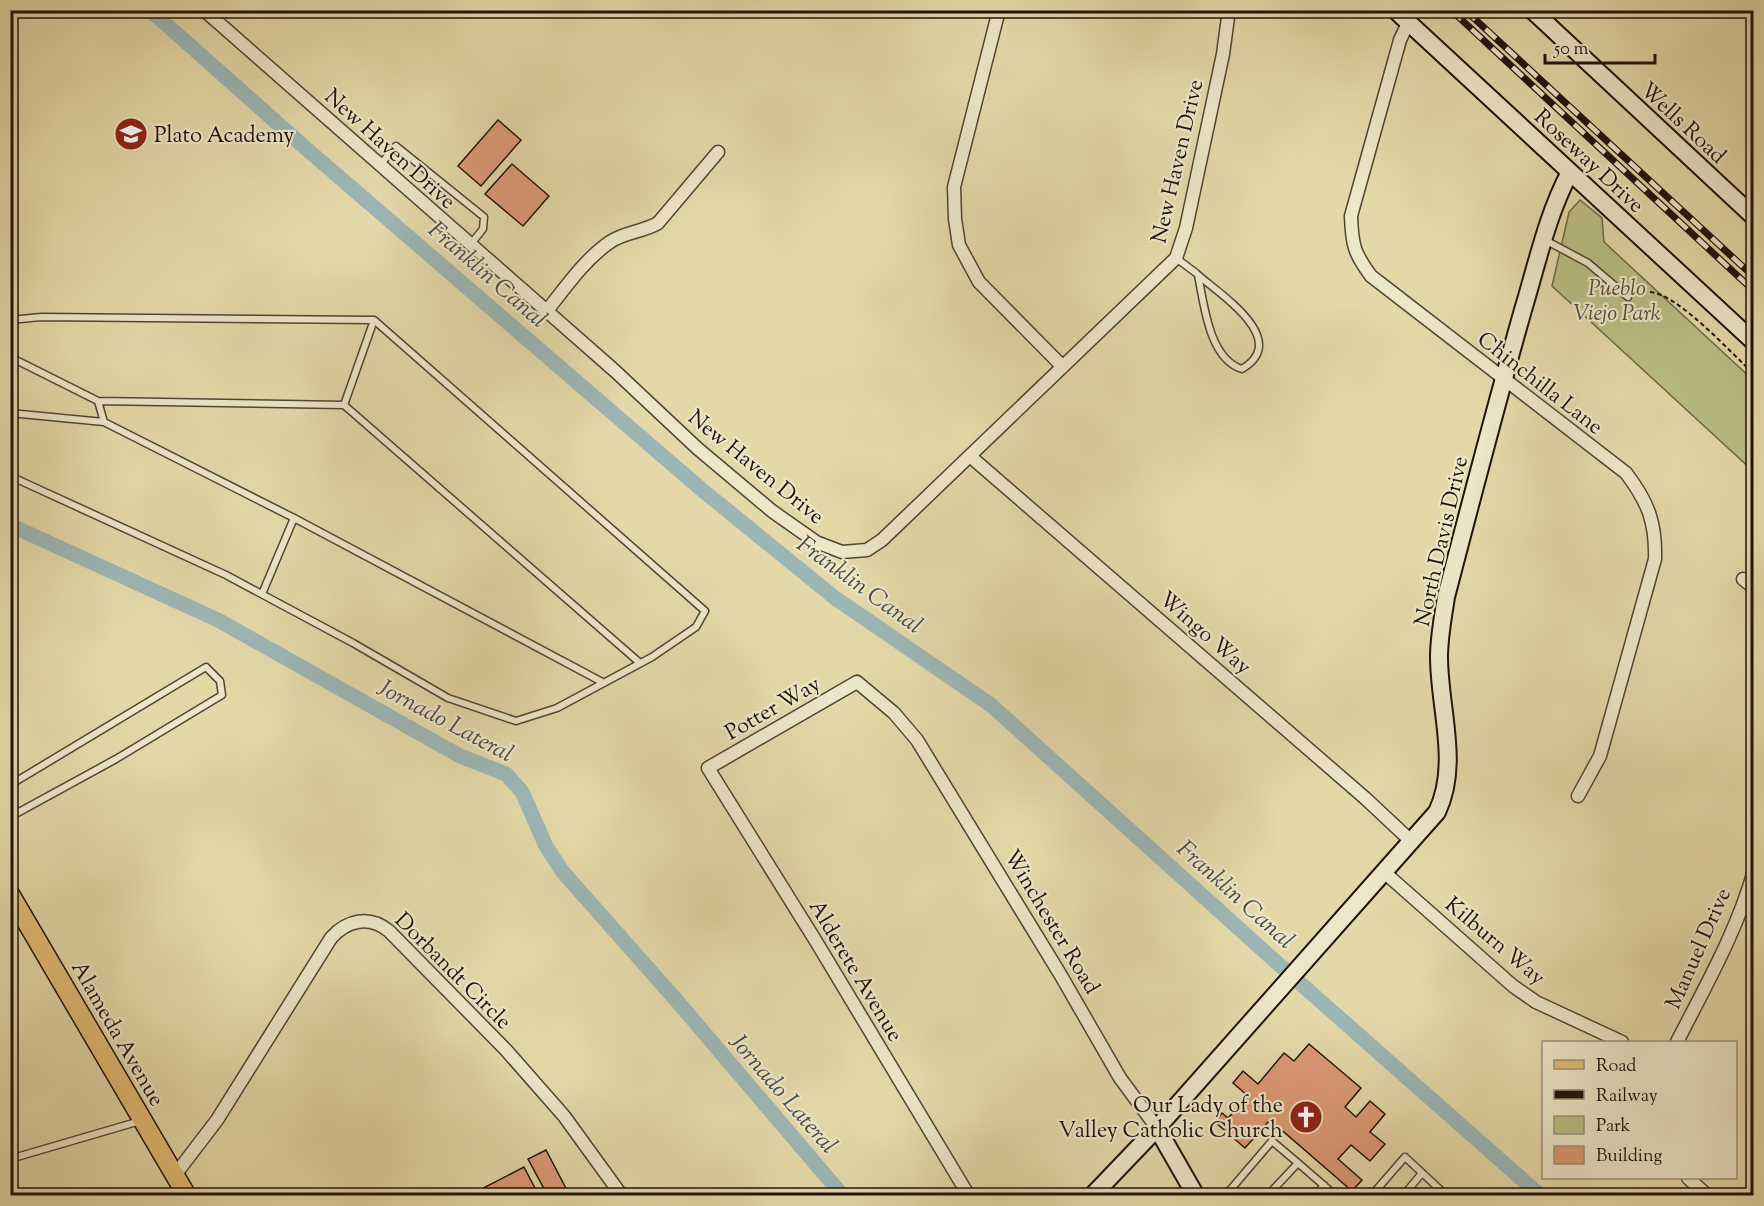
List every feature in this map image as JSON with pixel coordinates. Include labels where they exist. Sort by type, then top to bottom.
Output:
[{"type":"main road","name":"Alameda Avenue","points":[[10,894],[181,1188]]},
{"type":"street","name":"New Haven Drive","points":[[204,10],[772,511],[816,542],[833,549],[855,552],[867,550],[882,540],[1176,258],[1188,216],[1223,54],[1229,10]]},
{"type":"street","points":[[999,10],[954,187],[959,245],[978,282],[1062,366]]},
{"type":"street","name":"Roseway Drive","points":[[1395,10],[1754,342]]},
{"type":"street","name":"Wells Road","points":[[1532,10],[1754,217]]},
{"type":"street","name":"Chinchilla Lane","points":[[1408,23],[1400,40],[1351,216],[1352,242],[1359,260],[1371,276],[1626,473],[1647,505],[1654,528],[1655,559],[1600,756],[1578,796]]},
{"type":"street","points":[[546,312],[578,273],[610,242],[622,235],[648,229],[658,223],[718,152]]},
{"type":"street","name":"North Davis Drive","points":[[1092,1196],[1156,1128],[1437,812],[1444,797],[1447,780],[1439,658],[1446,597],[1503,380],[1558,194],[1570,172]]},
{"type":"street","name":"Wingo Way","points":[[971,457],[1365,798],[1412,842]]},
{"type":"street","points":[[1743,579],[1754,588]]},
{"type":"street","name":"Potter Way","points":[[708,768],[857,682]]},
{"type":"street","name":"Winchester Road","points":[[857,682],[894,713],[923,750],[1120,1078],[1156,1128],[1196,1196]]},
{"type":"street","name":"Alderete Avenue","points":[[708,768],[817,943],[969,1196]]},
{"type":"street","name":"Manuel Drive","points":[[1678,1041],[1717,964],[1754,871]]},
{"type":"street","name":"Kilburn Way","points":[[1384,872],[1513,986],[1536,1002],[1620,1041]]},
{"type":"street","name":"Dorbandt Circle","points":[[181,1188],[217,1120],[331,938],[345,926],[355,922],[370,921],[380,924],[389,931],[506,1050],[564,1116],[622,1196]]},
{"type":"street","points":[[1689,1179],[1708,1196]]},
{"type":"lane","points":[[380,165],[396,146],[484,217],[483,229],[470,246]]},
{"type":"lane","points":[[1544,240],[1588,263],[1628,297]]},
{"type":"lane","points":[[1176,258],[1198,275],[1247,318],[1257,332],[1260,342],[1259,351],[1251,364],[1242,369],[1233,366],[1220,354],[1208,322],[1198,275]]},
{"type":"lane","points":[[10,320],[41,317],[374,320],[705,611],[696,627],[640,663],[557,708],[516,720],[448,698],[353,642],[262,594],[132,530],[10,476]]},
{"type":"lane","points":[[344,405],[374,320]]},
{"type":"lane","points":[[10,357],[98,400],[344,405],[640,663]]},
{"type":"lane","points":[[98,400],[104,422]]},
{"type":"lane","points":[[10,413],[104,422],[294,518],[604,683]]},
{"type":"lane","points":[[262,594],[294,518]]},
{"type":"lane","points":[[10,785],[206,667],[220,681],[222,695],[116,759],[10,816]]},
{"type":"lane","points":[[10,1159],[143,1120]]},
{"type":"lane","points":[[1225,1196],[1272,1141],[1336,1196]]},
{"type":"lane","points":[[1371,1196],[1405,1157],[1447,1196]]},
{"type":"lane","points":[[1267,1196],[1298,1162]]},
{"type":"lane","points":[[1403,1196],[1422,1173]]},
{"type":"lane","points":[[1315,1196],[1324,1185]]},
{"type":"path","points":[[1650,292],[1660,293],[1678,303],[1754,374]]},
{"type":"green space","name":"Pueblo Viejo Park","points":[[1580,200],[1602,218],[1604,242],[1753,380],[1753,471],[1552,286],[1569,212]]},
{"type":"building","points":[[498,120],[521,140],[481,186],[458,166]]},
{"type":"building","points":[[512,164],[549,196],[523,226],[485,194]]},
{"type":"building","name":"Our Lady of the Valley Catholic Church","points":[[1309,1044],[1361,1088],[1345,1107],[1356,1117],[1370,1101],[1385,1114],[1370,1132],[1385,1144],[1370,1161],[1351,1145],[1338,1159],[1362,1180],[1352,1191],[1270,1120],[1245,1148],[1215,1122],[1222,1113],[1228,1118],[1248,1096],[1233,1083],[1243,1071],[1258,1084],[1284,1053],[1294,1061]]},
{"type":"building","points":[[546,1150],[570,1196],[548,1196],[528,1159]]},
{"type":"building","points":[[524,1167],[537,1192],[531,1196],[468,1196]]},
{"type":"waterway","name":"Franklin Canal","points":[[150,10],[302,145],[701,489],[835,598],[991,705],[1275,961],[1541,1196]]},
{"type":"waterway","name":"Jornado Lateral","points":[[10,525],[218,620],[460,756],[506,774],[522,792],[546,846],[562,871],[677,1001],[843,1196]]},
{"type":"railway","points":[[1451,10],[1754,291]]},
{"type":"railway","points":[[1465,10],[1754,277]]},
{"type":"place","name":"Plato Academy","points":[[131,134]]},
{"type":"place","name":"Our Lady of the Valley Catholic Church","points":[[1306,1117]]}]
